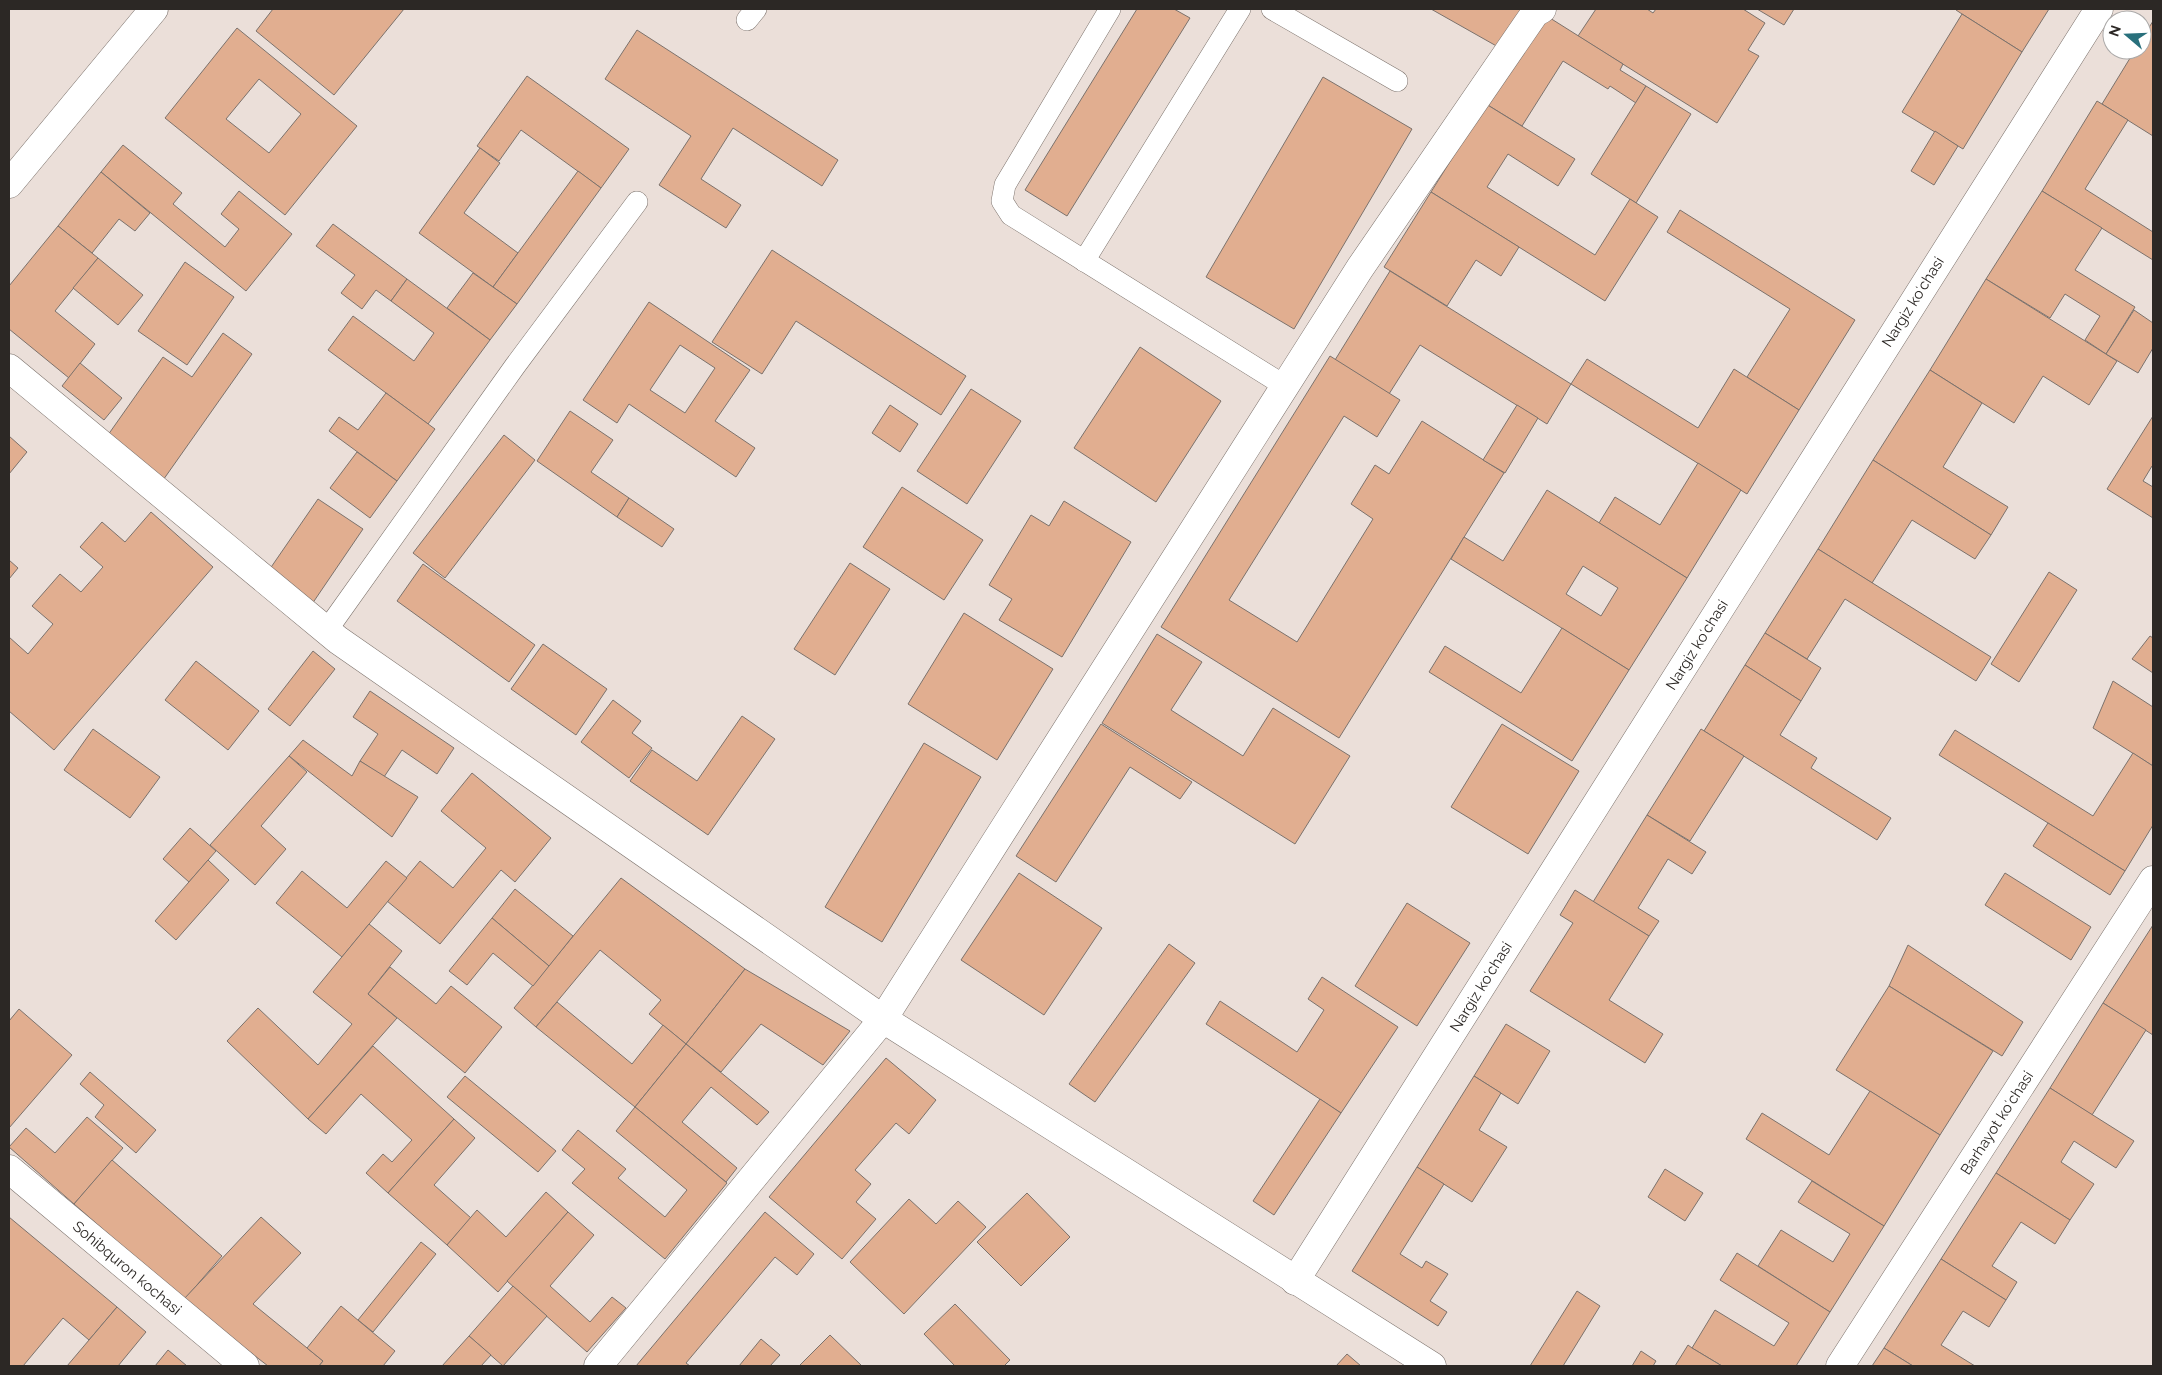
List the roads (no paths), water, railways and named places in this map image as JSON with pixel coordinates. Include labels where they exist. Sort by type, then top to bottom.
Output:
[{"type":"street","points":[[9,184],[154,9]]},
{"type":"street","points":[[598,1366],[883,1019],[1360,268],[1535,12],[1542,9]]},
{"type":"street","name":"Nargiz koʻchasi","points":[[1295,1280],[2099,9]]},
{"type":"street","points":[[9,368],[338,640],[883,1019],[1432,1366]]},
{"type":"street","name":"Barhayot koʻchasi","points":[[1840,1366],[2153,880]]},
{"type":"street","name":"Sohibquron kochasi","points":[[9,1169],[245,1366]]},
{"type":"lane","points":[[1110,9],[1004,185],[1002,201],[1011,215],[1284,386]]},
{"type":"lane","points":[[1084,261],[1240,9]]},
{"type":"lane","points":[[1272,9],[1397,81]]},
{"type":"lane","points":[[327,630],[515,366],[637,202]]}]
